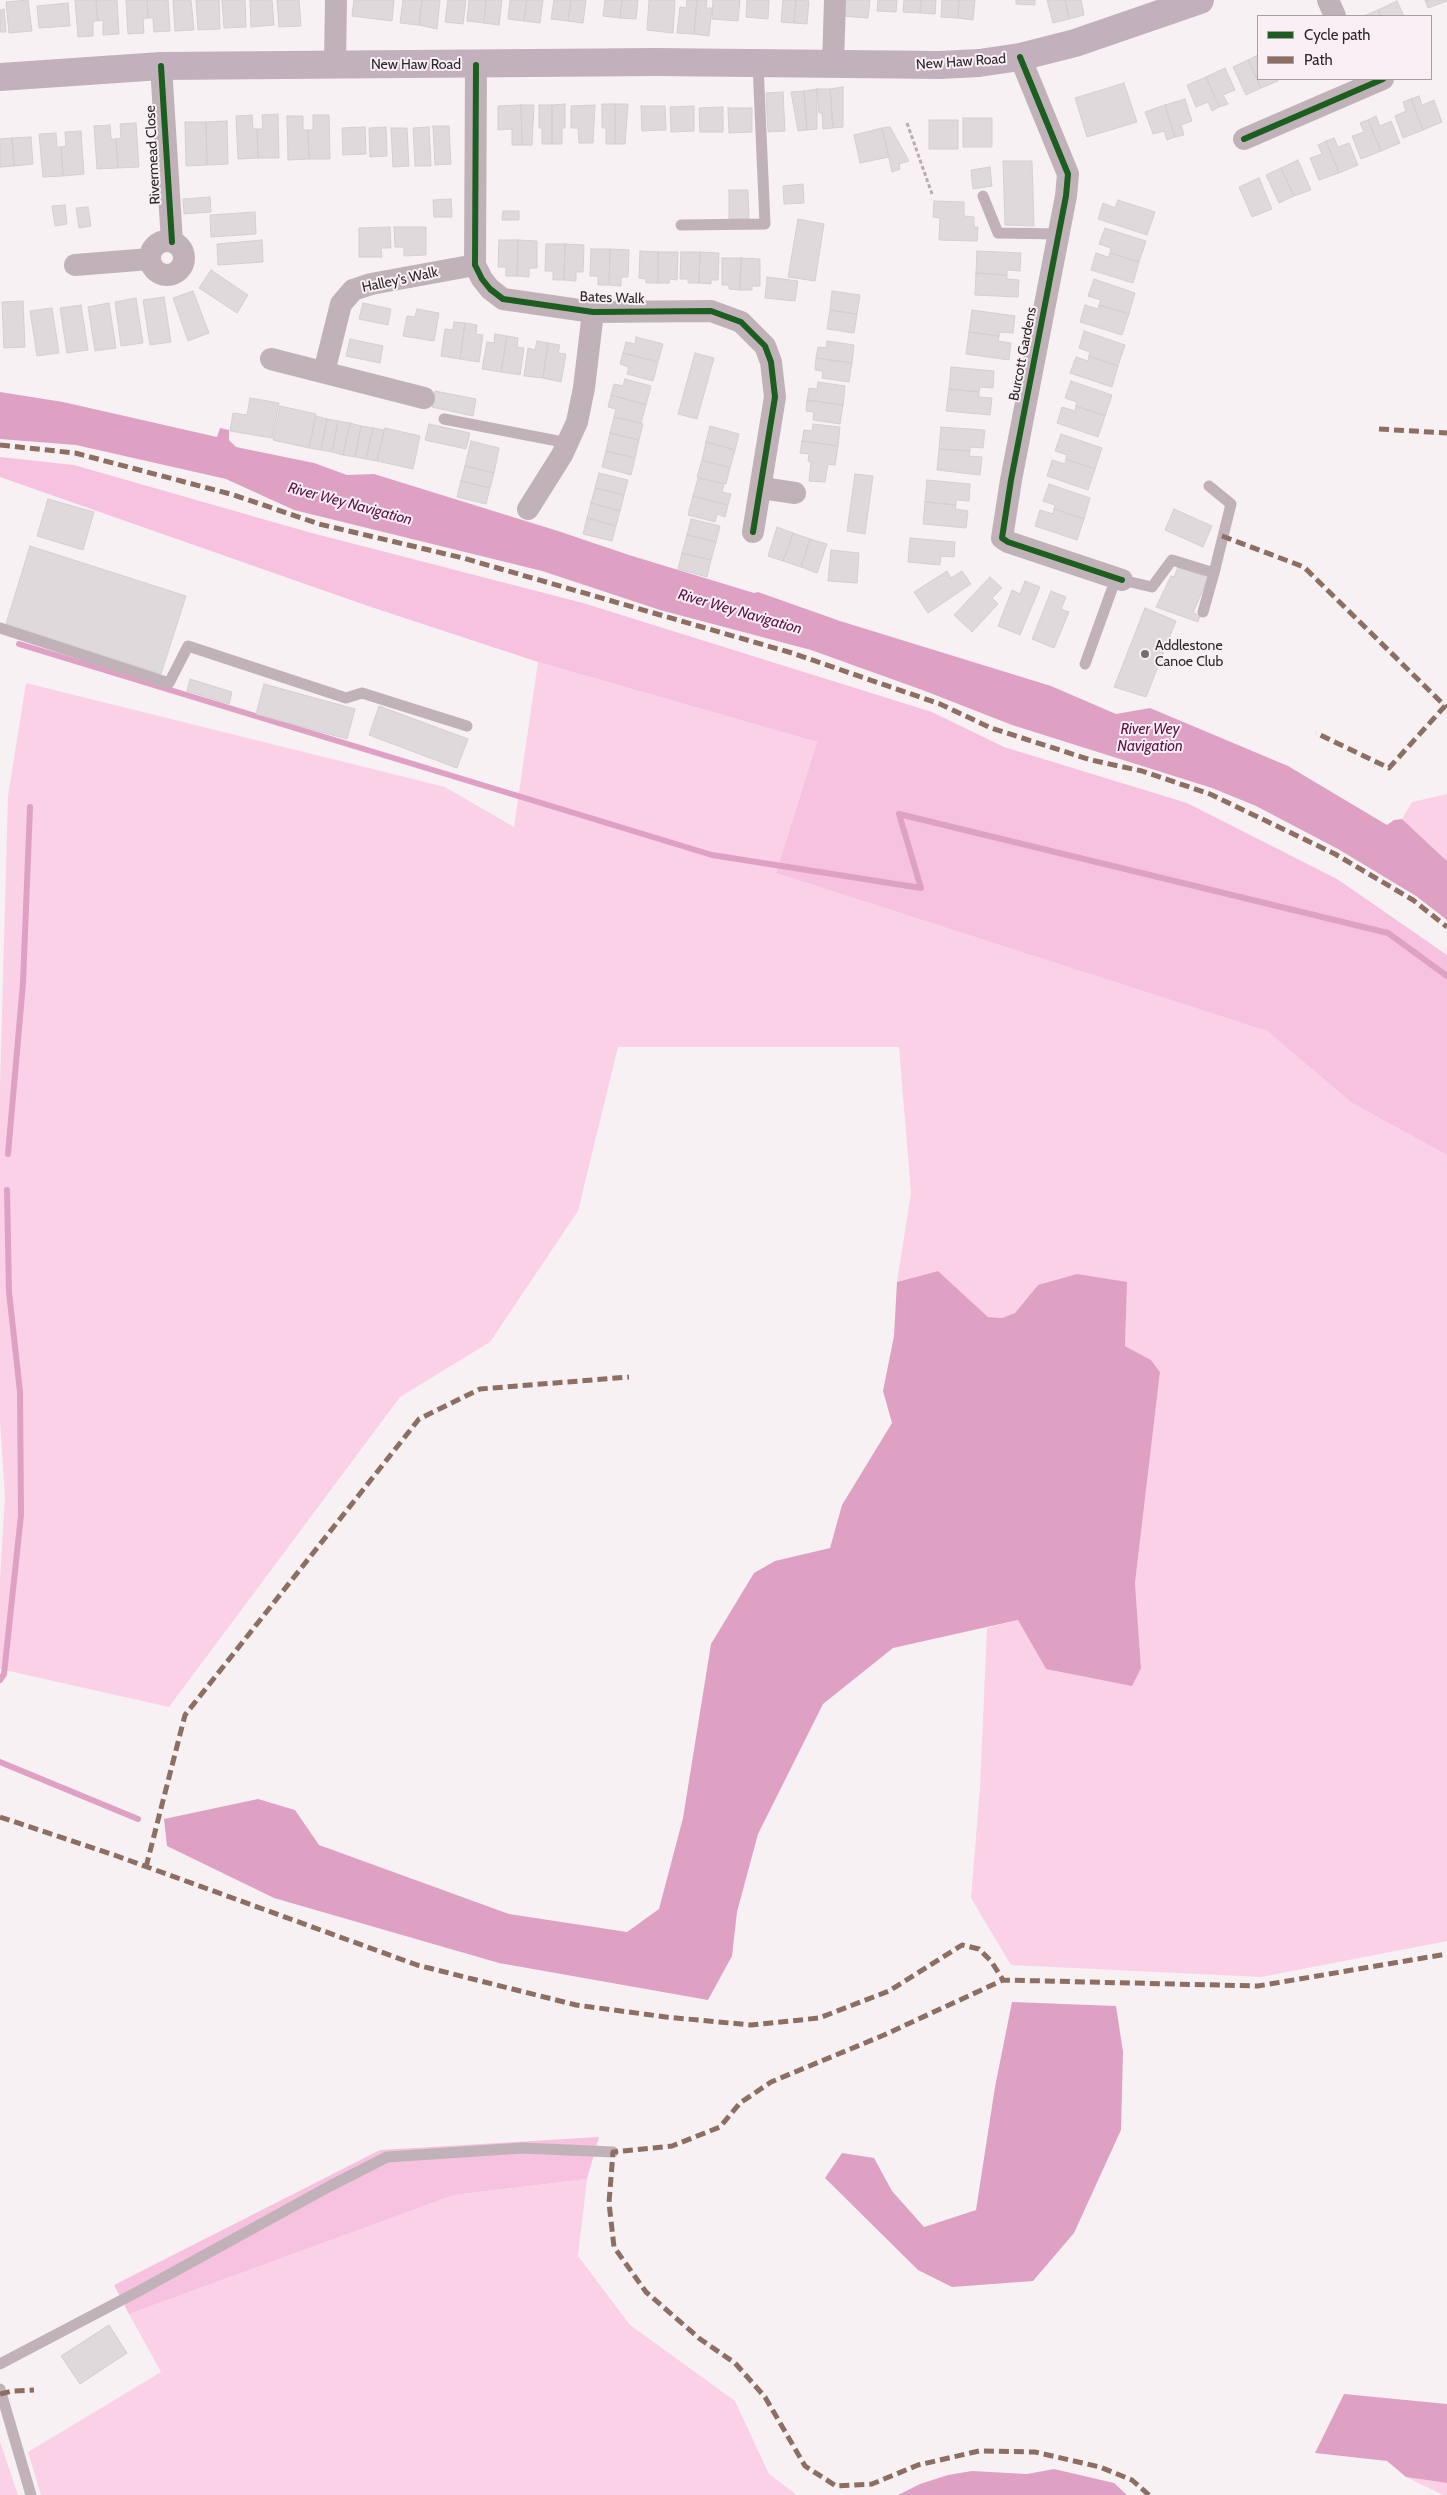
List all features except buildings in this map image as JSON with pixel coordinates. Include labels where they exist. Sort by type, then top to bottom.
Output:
[{"type":"main road","name":"New Haw Road","points":[[0,77],[161,66],[335,64],[940,65],[1020,57],[1116,30],[1200,0]]},
{"type":"street","points":[[335,64],[336,0]]},
{"type":"street","points":[[833,64],[835,0]]},
{"type":"street","points":[[1328,0],[1335,15]]},
{"type":"street","name":"Burcott Gardens","points":[[1020,57],[1068,174],[1059,234],[1011,480],[1002,538],[1008,542],[1119,579]]},
{"type":"street","points":[[475,265],[476,65]]},
{"type":"street","name":"Rivermead Close","points":[[75,265],[150,259],[157,245],[172,242],[161,66]]},
{"type":"street","points":[[1244,139],[1370,81]]},
{"type":"street","name":"Bates Walk","points":[[475,265],[482,279],[503,299],[593,312],[711,311],[741,322],[753,333],[765,346],[771,362],[775,397],[762,488],[753,532]]},
{"type":"street","name":"Halley's Walk","points":[[324,372],[341,304],[353,290],[371,284],[475,265]]},
{"type":"street","name":"Bates Walk","points":[[528,509],[568,443],[577,422],[581,405],[593,312]]},
{"type":"street","points":[[271,359],[424,398]]},
{"type":"street","points":[[762,488],[795,493]]},
{"type":"lane","points":[[681,225],[765,224],[758,64]]},
{"type":"lane","points":[[983,196],[998,233],[1059,234]]},
{"type":"lane","points":[[444,419],[568,443]]},
{"type":"lane","points":[[1203,612],[1231,504],[1209,486]]},
{"type":"lane","points":[[1084,664],[1119,579],[1152,587],[1172,560],[1214,573]]},
{"type":"lane","points":[[0,628],[169,683],[188,646],[346,698],[362,693],[467,726]]},
{"type":"lane","points":[[0,2364],[387,2157],[522,2148],[613,2152]]},
{"type":"lane","points":[[0,2389],[31,2495]]},
{"type":"path","points":[[906,123],[932,194]]},
{"type":"shaded area","points":[[0,457],[74,465],[308,532],[583,603],[932,712],[1004,747],[1187,803],[1337,879],[1447,955],[1447,1155],[1352,1103],[1267,1031],[776,873],[817,742],[538,662],[368,606],[0,477]]},
{"type":"shaded area","points":[[538,662],[817,742],[776,873],[1267,1031],[1352,1103],[1447,1155],[1447,1941],[1261,1977],[1011,1965],[971,1898],[980,1788],[987,1628],[1018,1620],[1046,1669],[1141,1668],[1135,1583],[1160,1372],[1151,1360],[1125,1346],[1126,1282],[1038,1285],[1015,1313],[1002,1318],[988,1317],[938,1271],[897,1282],[911,1193],[899,1047],[618,1047],[578,1211],[490,1342],[400,1397],[169,1707],[0,1669],[0,1579],[5,1497],[0,1420],[0,1087],[8,796],[26,683],[445,787],[514,827]]},
{"type":"shaded area","points":[[1447,794],[1447,861],[1402,819],[1412,802]]},
{"type":"shaded area","points":[[599,2137],[587,2179],[454,2195],[129,2314],[114,2285],[380,2150]]},
{"type":"shaded area","points":[[587,2179],[578,2256],[630,2325],[735,2401],[769,2474],[797,2495],[41,2495],[28,2452],[161,2372],[129,2314],[454,2195]]},
{"type":"shaded area","points":[[0,2441],[18,2495],[0,2495]]},
{"type":"shaded area","points":[[1406,2477],[1447,2483],[1447,2495],[1443,2495]]},
{"type":"water","name":"River Wey Navigation","points":[[0,392],[63,402],[217,437],[220,428],[229,430],[229,440],[236,447],[314,463],[347,475],[374,474],[629,555],[754,593],[758,592],[840,621],[1051,686],[1116,714],[1150,708],[1288,766],[1387,825],[1394,820],[1402,819],[1447,861],[1447,920],[1416,896],[1338,849],[1256,806],[1212,788],[1012,725],[811,650],[660,610],[542,571],[294,510],[226,479],[76,445],[0,439]]},
{"type":"water","points":[[938,1271],[988,1317],[1002,1318],[1015,1313],[1038,1285],[1077,1274],[1127,1282],[1125,1346],[1151,1360],[1160,1372],[1135,1583],[1141,1668],[1132,1686],[1046,1669],[1018,1620],[893,1648],[823,1704],[758,1834],[737,1912],[732,1956],[708,2000],[499,1963],[274,1898],[167,1846],[164,1819],[258,1799],[295,1810],[319,1845],[509,1914],[627,1932],[659,1909],[683,1818],[711,1644],[754,1573],[775,1561],[830,1548],[842,1505],[892,1423],[883,1391],[894,1336],[897,1282]]},
{"type":"water","points":[[1012,2002],[1116,2006],[1123,2052],[1121,2130],[1074,2233],[1033,2281],[952,2287],[918,2270],[825,2178],[842,2153],[874,2158],[892,2191],[924,2227],[976,2210],[995,2087]]},
{"type":"water","points":[[1344,2394],[1447,2404],[1447,2483],[1406,2477],[1387,2461],[1315,2453]]},
{"type":"water","points":[[1054,2469],[1114,2483],[1127,2495],[898,2495],[920,2484],[948,2475],[972,2471],[1027,2474]]},
{"type":"waterway","points":[[19,644],[712,855],[921,888],[899,814],[1388,933],[1447,976]]},
{"type":"waterway","points":[[8,1154],[23,983],[30,807]]},
{"type":"waterway","points":[[0,1680],[4,1674],[21,1515],[20,1392],[9,1292],[7,1190]]},
{"type":"waterway","points":[[0,1762],[138,1819]]},
{"type":"marked path","points":[[1379,429],[1447,433]]},
{"type":"marked path","points":[[0,445],[75,453],[234,495],[319,524],[463,558],[792,653],[940,704],[991,728],[1091,760],[1142,771],[1210,794],[1335,854],[1413,900],[1447,927]]},
{"type":"marked path","points":[[1222,536],[1304,567],[1445,706],[1389,768],[1316,733]]},
{"type":"marked path","points":[[146,1867],[185,1715],[419,1419],[480,1389],[629,1377]]},
{"type":"marked path","points":[[0,1817],[117,1856],[417,1965],[576,2005],[666,2017],[751,2025],[819,2018],[889,1991],[962,1945],[979,1949],[991,1961],[1003,1980]]},
{"type":"marked path","points":[[1149,2495],[1132,2480],[1100,2467],[1035,2452],[979,2451],[918,2465],[872,2484],[836,2486],[805,2466],[765,2397],[735,2363],[700,2339],[646,2292],[614,2247],[609,2203],[613,2152],[672,2146],[720,2127],[740,2103],[771,2082],[884,2035],[1003,1980],[1258,1986],[1447,1954]]},
{"type":"marked path","points":[[0,2394],[12,2391],[34,2390]]},
{"type":"cycle path","points":[[1020,57],[1068,174],[1066,196],[1011,480],[1002,538],[1008,542],[1122,580]]},
{"type":"cycle path","points":[[476,65],[475,265],[490,289],[503,299],[593,312],[711,311],[741,322],[765,346],[771,362],[775,397],[753,532]]},
{"type":"cycle path","points":[[161,66],[172,242]]},
{"type":"cycle path","points":[[1244,139],[1381,80]]},
{"type":"place","name":"Addlestone Canoe Club","points":[[1145,654]]}]
